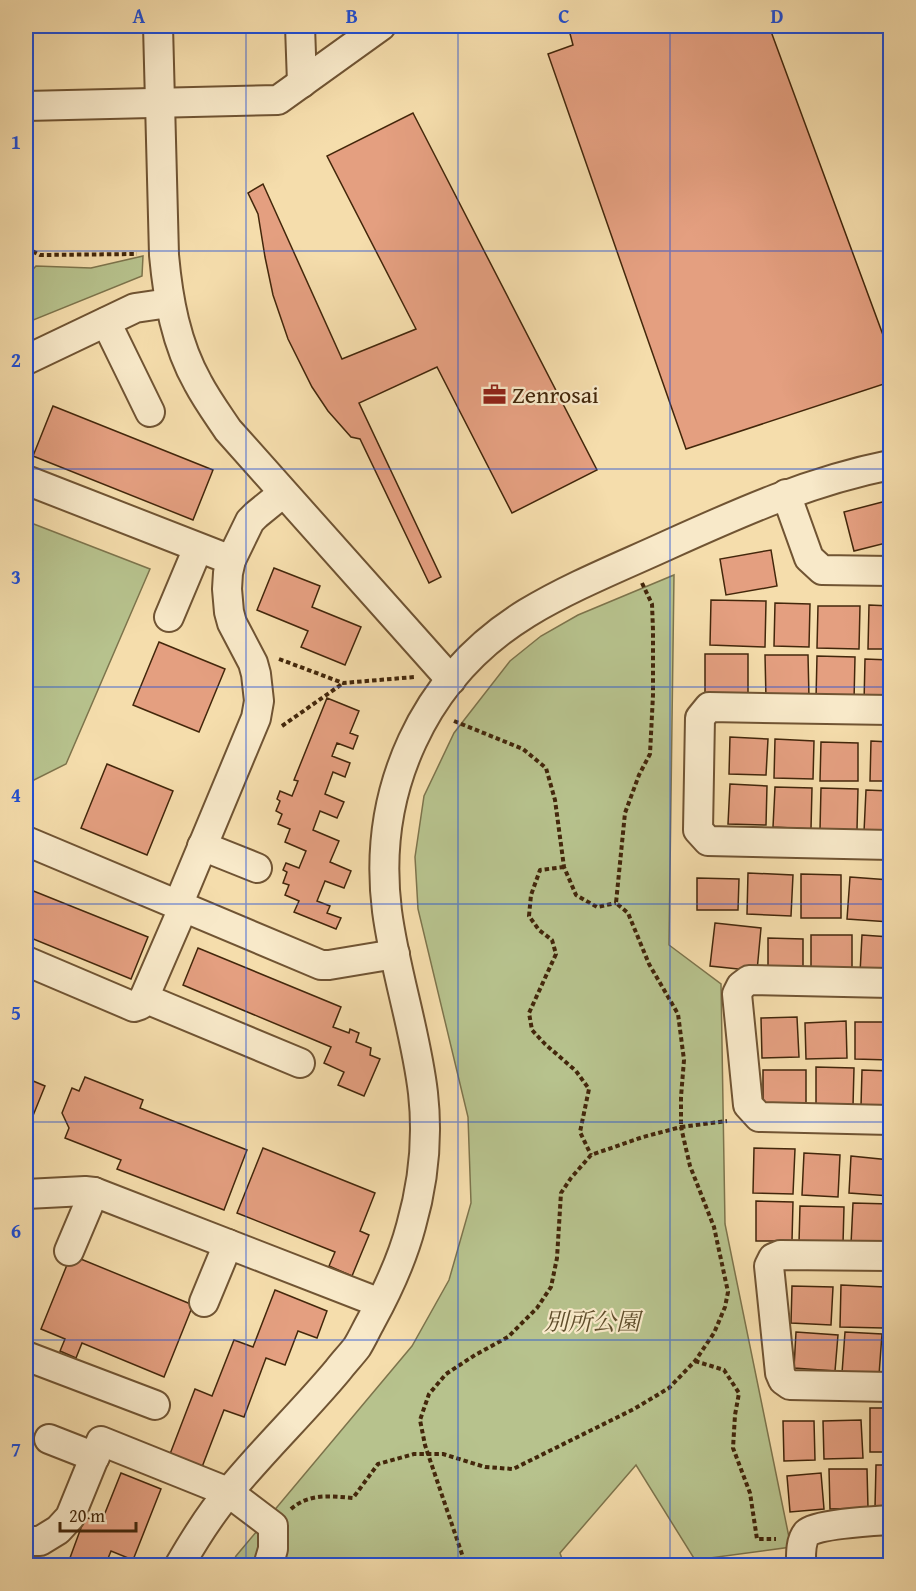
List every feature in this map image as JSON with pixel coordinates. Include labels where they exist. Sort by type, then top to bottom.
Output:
[{"type":"street","points":[[158,26],[164,255],[169,303],[184,353],[198,384],[228,430],[451,680]]},
{"type":"street","points":[[300,26],[302,83]]},
{"type":"street","points":[[26,106],[278,100],[381,26]]},
{"type":"street","points":[[26,360],[135,308],[169,303]]},
{"type":"street","points":[[106,322],[150,412]]},
{"type":"street","points":[[179,1566],[193,1541],[228,1492],[322,1390],[357,1346],[399,1265],[412,1222],[418,1196],[424,1140],[423,1092],[387,911],[384,860],[393,793],[406,756],[431,706],[478,651],[524,615],[565,592],[786,494],[814,484],[891,465]]},
{"type":"street","points":[[26,480],[231,560]]},
{"type":"street","points":[[26,962],[134,1007],[140,1005],[144,998],[202,846],[256,718],[259,701],[258,682],[253,663],[236,633],[229,612],[227,590],[231,560],[250,521],[283,493]]},
{"type":"street","points":[[786,494],[809,558],[822,570],[891,571]]},
{"type":"street","points":[[169,617],[198,548]]},
{"type":"street","points":[[891,710],[709,707],[700,718],[698,830],[708,841],[891,845]]},
{"type":"street","points":[[26,841],[321,965],[395,954]]},
{"type":"street","points":[[202,846],[257,868]]},
{"type":"street","points":[[891,983],[749,980],[741,986],[737,994],[748,1105],[759,1117],[891,1120]]},
{"type":"street","points":[[144,998],[300,1063]]},
{"type":"street","points":[[26,1194],[94,1192],[380,1303]]},
{"type":"street","points":[[69,1251],[94,1192]]},
{"type":"street","points":[[204,1302],[228,1244]]},
{"type":"street","points":[[891,1256],[780,1255],[773,1258],[769,1266],[780,1373],[783,1380],[790,1385],[891,1387]]},
{"type":"street","points":[[26,1356],[155,1405]]},
{"type":"street","points":[[49,1439],[95,1457]]},
{"type":"street","points":[[26,1541],[40,1540],[58,1530],[70,1517],[101,1441],[228,1492],[273,1526],[273,1549],[268,1566]]},
{"type":"street","points":[[802,1552],[808,1532],[815,1529],[891,1520]]},
{"type":"path","points":[[26,248],[40,255],[147,254]]},
{"type":"path","points":[[616,903],[625,813],[639,775],[650,754],[653,695],[652,604],[642,582]]},
{"type":"path","points":[[277,658],[343,683],[417,677]]},
{"type":"path","points":[[276,723],[282,726],[343,683]]},
{"type":"path","points":[[449,719],[523,749],[546,768],[555,800],[564,867],[576,895],[597,907],[616,903]]},
{"type":"path","points":[[564,867],[540,870],[531,895],[529,916],[539,930],[552,940],[556,954],[529,1013],[532,1029],[545,1044],[576,1071],[589,1089],[580,1132],[591,1155]]},
{"type":"path","points":[[273,1526],[299,1502],[324,1495],[353,1498],[378,1464],[414,1454],[443,1454],[485,1467],[513,1469],[669,1388],[695,1361],[714,1333],[728,1292],[714,1227],[690,1166],[681,1127],[684,1060],[678,1014],[649,964],[628,913],[616,903]]},
{"type":"path","points":[[466,1566],[428,1454],[420,1420],[429,1394],[446,1374],[508,1337],[537,1308],[551,1287],[557,1258],[561,1193],[591,1155],[681,1127],[759,1117]]},
{"type":"path","points":[[695,1361],[724,1370],[739,1393],[733,1448],[750,1493],[757,1539],[802,1552]]},
{"type":"green space","points":[[143,256],[142,276],[26,323],[26,277],[36,266],[91,268]]},
{"type":"green space","points":[[26,521],[150,569],[66,764],[26,784]]},
{"type":"green space","name":"別所公園","points":[[674,575],[669,945],[721,984],[725,1224],[791,1547],[695,1560],[636,1465],[560,1553],[564,1565],[231,1566],[236,1556],[412,1346],[449,1280],[471,1203],[468,1117],[418,909],[415,857],[424,796],[454,733],[510,661],[541,636],[578,615]]},
{"type":"building","points":[[568,26],[769,26],[890,354],[890,382],[686,449],[548,54],[573,45]]},
{"type":"building","points":[[890,26],[890,203],[886,203]]},
{"type":"building","points":[[413,113],[597,470],[512,513],[437,367],[359,403],[441,577],[429,583],[360,439],[351,437],[328,411],[312,387],[288,339],[273,295],[258,214],[248,193],[263,184],[342,359],[416,329],[327,156]]},
{"type":"building","points":[[53,406],[213,470],[193,520],[33,456]]},
{"type":"building","points":[[890,500],[890,542],[854,551],[844,512]]},
{"type":"building","points":[[771,550],[777,586],[726,595],[720,559]]},
{"type":"building","points":[[274,568],[320,586],[312,607],[361,627],[345,665],[301,647],[308,631],[257,610]]},
{"type":"building","points":[[711,600],[766,601],[765,647],[710,645]]},
{"type":"building","points":[[775,603],[810,604],[809,647],[774,646]]},
{"type":"building","points":[[869,605],[890,606],[890,649],[868,649]]},
{"type":"building","points":[[818,606],[860,606],[859,649],[817,648]]},
{"type":"building","points":[[159,642],[225,669],[199,732],[133,705]]},
{"type":"building","points":[[705,654],[748,654],[748,698],[705,698]]},
{"type":"building","points":[[765,655],[808,655],[809,698],[766,699]]},
{"type":"building","points":[[817,656],[855,657],[854,701],[816,699]]},
{"type":"building","points":[[865,659],[890,660],[890,705],[864,704]]},
{"type":"building","points":[[327,698],[359,711],[350,733],[358,736],[353,749],[337,743],[332,756],[350,763],[345,777],[333,772],[325,794],[344,802],[337,818],[320,811],[313,830],[339,841],[330,862],[351,871],[344,888],[325,881],[317,901],[330,906],[327,913],[341,918],[336,929],[294,912],[299,901],[285,895],[289,885],[283,883],[287,872],[283,870],[286,863],[299,868],[306,851],[285,842],[290,829],[278,824],[282,814],[276,811],[280,801],[277,799],[280,791],[292,796],[298,781],[294,780]]},
{"type":"building","points":[[730,737],[768,739],[766,775],[729,774]]},
{"type":"building","points":[[775,739],[814,741],[813,779],[774,778]]},
{"type":"building","points":[[871,741],[890,742],[890,781],[870,781]]},
{"type":"building","points":[[821,742],[858,743],[858,781],[820,781]]},
{"type":"building","points":[[107,764],[173,791],[147,855],[81,828]]},
{"type":"building","points":[[730,784],[767,786],[766,825],[728,824]]},
{"type":"building","points":[[775,787],[812,788],[811,829],[773,827]]},
{"type":"building","points":[[821,788],[858,789],[857,830],[820,830]]},
{"type":"building","points":[[866,790],[890,791],[890,832],[864,832]]},
{"type":"building","points":[[748,873],[793,875],[791,916],[747,914]]},
{"type":"building","points":[[801,874],[841,875],[841,918],[801,918]]},
{"type":"building","points":[[850,877],[890,880],[890,922],[847,919]]},
{"type":"building","points":[[697,878],[739,879],[738,910],[697,910]]},
{"type":"building","points":[[26,888],[148,937],[131,979],[26,936]]},
{"type":"building","points":[[715,923],[761,928],[757,971],[710,966]]},
{"type":"building","points":[[811,935],[852,935],[852,972],[811,972]]},
{"type":"building","points":[[862,935],[890,937],[890,975],[860,973]]},
{"type":"building","points":[[768,938],[803,939],[803,973],[768,973]]},
{"type":"building","points":[[198,948],[341,1007],[333,1027],[349,1033],[350,1029],[359,1033],[356,1042],[371,1048],[370,1055],[380,1059],[364,1096],[338,1085],[344,1072],[324,1063],[331,1047],[183,985]]},
{"type":"building","points":[[797,1017],[799,1057],[762,1058],[761,1018]]},
{"type":"building","points":[[846,1021],[847,1058],[806,1059],[805,1023]]},
{"type":"building","points":[[855,1022],[890,1022],[890,1060],[855,1059]]},
{"type":"building","points":[[816,1067],[854,1068],[853,1106],[816,1105]]},
{"type":"building","points":[[763,1070],[806,1070],[806,1107],[763,1107]]},
{"type":"building","points":[[862,1070],[890,1071],[890,1108],[861,1106]]},
{"type":"building","points":[[85,1077],[143,1100],[140,1108],[247,1150],[224,1210],[117,1169],[121,1160],[65,1138],[69,1128],[62,1113],[72,1088],[79,1091]]},
{"type":"building","points":[[26,1078],[45,1086],[26,1133]]},
{"type":"building","points":[[263,1148],[375,1193],[360,1231],[369,1235],[352,1276],[329,1266],[335,1252],[237,1213]]},
{"type":"building","points":[[754,1148],[795,1149],[793,1194],[753,1193]]},
{"type":"building","points":[[804,1153],[840,1155],[838,1197],[802,1195]]},
{"type":"building","points":[[851,1156],[890,1160],[890,1196],[849,1193]]},
{"type":"building","points":[[756,1201],[793,1202],[792,1241],[756,1241]]},
{"type":"building","points":[[853,1203],[890,1204],[890,1245],[851,1244]]},
{"type":"building","points":[[800,1206],[844,1207],[843,1244],[799,1243]]},
{"type":"building","points":[[71,1255],[193,1305],[164,1377],[82,1343],[76,1358],[60,1351],[65,1339],[41,1329]]},
{"type":"building","points":[[841,1285],[885,1287],[883,1328],[840,1327]]},
{"type":"building","points":[[792,1286],[833,1287],[831,1325],[791,1323]]},
{"type":"building","points":[[275,1290],[327,1311],[317,1338],[298,1331],[285,1365],[266,1358],[244,1417],[224,1410],[202,1467],[170,1454],[195,1389],[212,1396],[234,1340],[253,1347]]},
{"type":"building","points":[[796,1332],[838,1335],[835,1371],[794,1368]]},
{"type":"building","points":[[845,1332],[882,1334],[879,1375],[842,1373]]},
{"type":"building","points":[[870,1408],[890,1408],[890,1452],[870,1452]]},
{"type":"building","points":[[861,1420],[863,1458],[824,1459],[823,1421]]},
{"type":"building","points":[[783,1421],[814,1421],[815,1460],[784,1461]]},
{"type":"building","points":[[876,1465],[890,1465],[890,1508],[875,1508]]},
{"type":"building","points":[[829,1469],[867,1469],[868,1508],[830,1509]]},
{"type":"building","points":[[121,1473],[161,1489],[133,1560],[111,1551],[105,1566],[67,1566],[85,1517],[101,1523]]},
{"type":"building","points":[[821,1473],[824,1509],[790,1512],[787,1476]]},
{"type":"waterway","points":[[869,1566],[890,1562]]},
{"type":"place","name":"Zenrosai","points":[[494,395]]}]
